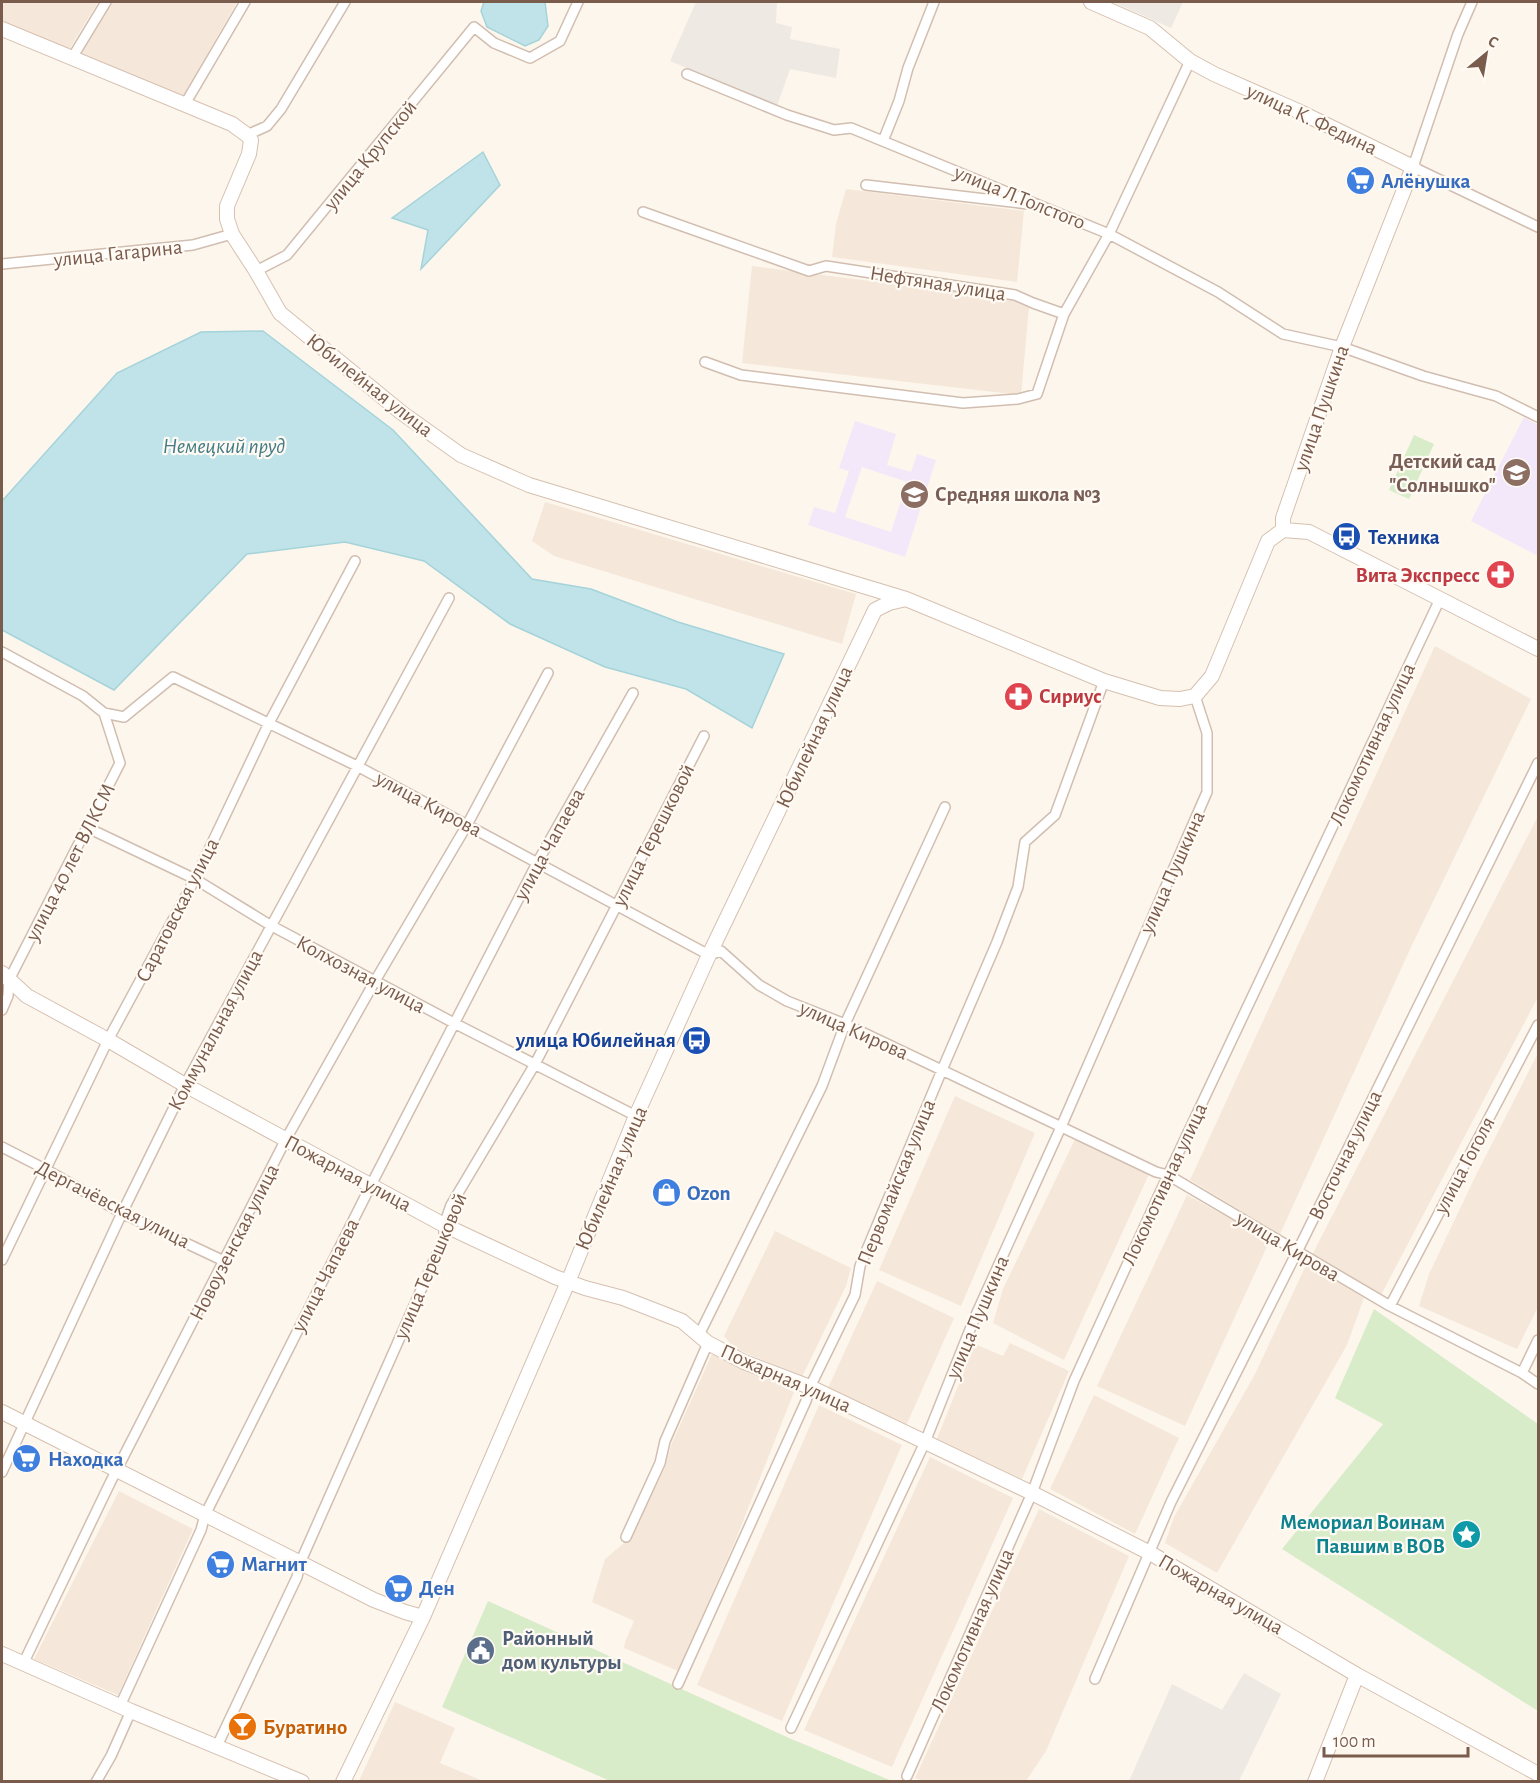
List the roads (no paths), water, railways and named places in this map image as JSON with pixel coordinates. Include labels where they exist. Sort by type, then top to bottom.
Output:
[{"type":"street","points":[[72,58],[106,2]]},
{"type":"street","points":[[185,104],[245,2]]},
{"type":"street","points":[[2,29],[232,124],[248,135],[267,126],[281,109],[345,2]]},
{"type":"street","name":"улица Крупской","points":[[256,271],[287,255],[474,27],[494,43],[530,58],[560,41],[578,2]]},
{"type":"street","points":[[883,141],[934,2]]},
{"type":"street","name":"улица К. Федина","points":[[1091,2],[1149,28],[1190,61],[1539,227]]},
{"type":"street","name":"улица Пушкина","points":[[1283,530],[1283,518],[1341,346],[1413,167],[1458,34],[1472,2]]},
{"type":"street","points":[[705,362],[741,375],[963,403],[1018,399],[1037,394],[1064,314],[1109,234],[1190,61]]},
{"type":"street","name":"улица Л.Толстого","points":[[687,74],[787,115],[834,130],[851,128],[1109,234],[1218,292],[1283,334],[1341,346],[1423,376],[1496,396],[1539,417]]},
{"type":"street","name":"Юбилейная улица","points":[[248,135],[251,140],[249,154],[227,207],[227,219],[232,234],[280,314],[402,413],[461,455],[529,485],[906,599],[1104,681],[1160,699],[1196,696]]},
{"type":"street","points":[[866,185],[1041,205]]},
{"type":"street","name":"Нефтяная улица","points":[[643,212],[809,271],[826,266],[1015,295],[1064,314]]},
{"type":"street","name":"улица Гагарина","points":[[2,264],[193,245],[232,234]]},
{"type":"street","points":[[1196,696],[1212,676],[1268,541],[1283,530],[1309,532],[1539,649]]},
{"type":"street","name":"Саратовская улица","points":[[2,1260],[108,1040],[195,879],[269,723],[355,561]]},
{"type":"street","name":"Коммунальная улица","points":[[2,1472],[122,1213],[185,1085],[449,598]]},
{"type":"street","name":"Юбилейная улица","points":[[343,1782],[423,1617],[568,1282],[636,1116],[710,955],[875,610],[889,603],[906,599]]},
{"type":"street","name":"Локомотивная улица","points":[[907,1776],[1032,1493],[1074,1381],[1168,1175],[1440,599]]},
{"type":"street","points":[[2,652],[83,696],[104,713]]},
{"type":"street","name":"Новоузенская улица","points":[[23,1664],[110,1483],[286,1139],[467,825],[548,673]]},
{"type":"street","name":"улица Кирова","points":[[104,713],[124,717],[173,677],[357,766],[710,955],[721,951],[759,985],[788,1000],[845,1024],[1156,1172],[1168,1175],[1390,1306],[1522,1373],[1539,1384]]},
{"type":"street","name":"Первомайская улица","points":[[678,1684],[806,1401],[810,1387],[855,1295],[860,1266],[1018,887],[1025,842],[1055,815],[1104,681]]},
{"type":"street","name":"улица Чапаева","points":[[96,1782],[111,1756],[126,1709],[201,1530],[205,1515],[370,1185],[537,863],[633,693]]},
{"type":"street","name":"улица Пушкина","points":[[791,1728],[925,1442],[975,1317],[1207,792],[1207,733],[1196,696]]},
{"type":"street","name":"улица 40 лет ВЛКСМ","points":[[2,1010],[8,996],[5,976],[88,828],[120,763],[104,713]]},
{"type":"street","name":"улица Терешковой","points":[[217,1746],[297,1577],[300,1563],[444,1238],[444,1225],[451,1205],[535,1064],[704,736]]},
{"type":"street","name":"Восточная улица","points":[[1095,1679],[1171,1502],[1539,763]]},
{"type":"street","points":[[626,1537],[660,1463],[665,1441],[704,1339],[822,1086],[845,1024],[945,807]]},
{"type":"street","name":"Колхозная улица","points":[[88,828],[195,879],[270,925],[636,1116]]},
{"type":"street","name":"Пожарная улица","points":[[5,976],[27,996],[185,1085],[444,1225],[568,1282],[623,1298],[682,1321],[704,1339],[744,1362],[810,1387],[1032,1493],[1150,1553],[1357,1675],[1539,1774]]},
{"type":"street","name":"улица Гоголя","points":[[1390,1306],[1539,1025]]},
{"type":"street","name":"Дергачёвская улица","points":[[2,1147],[122,1213],[224,1261]]},
{"type":"street","points":[[1522,1373],[1539,1340]]},
{"type":"street","points":[[2,1412],[374,1600],[423,1617]]},
{"type":"street","points":[[2,1654],[126,1709],[302,1782]]},
{"type":"street","points":[[1315,1782],[1357,1675]]},
{"type":"water","points":[[484,2],[545,2],[548,26],[539,40],[525,46],[487,27],[481,11]]},
{"type":"water","points":[[483,152],[500,185],[421,269],[428,230],[392,218]]},
{"type":"water","name":"Немецкий пруд","points":[[263,331],[393,430],[532,579],[591,589],[678,622],[784,654],[752,728],[686,689],[605,667],[510,624],[424,561],[345,542],[247,554],[114,690],[2,630],[2,501],[117,373],[201,332]]},
{"type":"place","name":"Алёнушка","points":[[1360,181]]},
{"type":"place","name":"Детский сад \"Солнышко\"","points":[[1517,473]]},
{"type":"place","name":"Средняя школа №3","points":[[914,494]]},
{"type":"place","name":"Техника","points":[[1347,537]]},
{"type":"place","name":"Вита Экспресс","points":[[1501,575]]},
{"type":"place","name":"Сириус","points":[[1018,696]]},
{"type":"place","name":"улица Юбилейная","points":[[697,1040]]},
{"type":"place","name":"Ozon","points":[[666,1193]]},
{"type":"place","name":"Находка","points":[[27,1459]]},
{"type":"place","name":"Мемориал Воинам Павшим в ВОВ","points":[[1466,1534]]},
{"type":"place","name":"Магнит","points":[[220,1564]]},
{"type":"place","name":"Ден","points":[[398,1588]]},
{"type":"place","name":"Районный дом культуры","points":[[481,1650]]},
{"type":"place","name":"Буратино","points":[[242,1727]]}]
